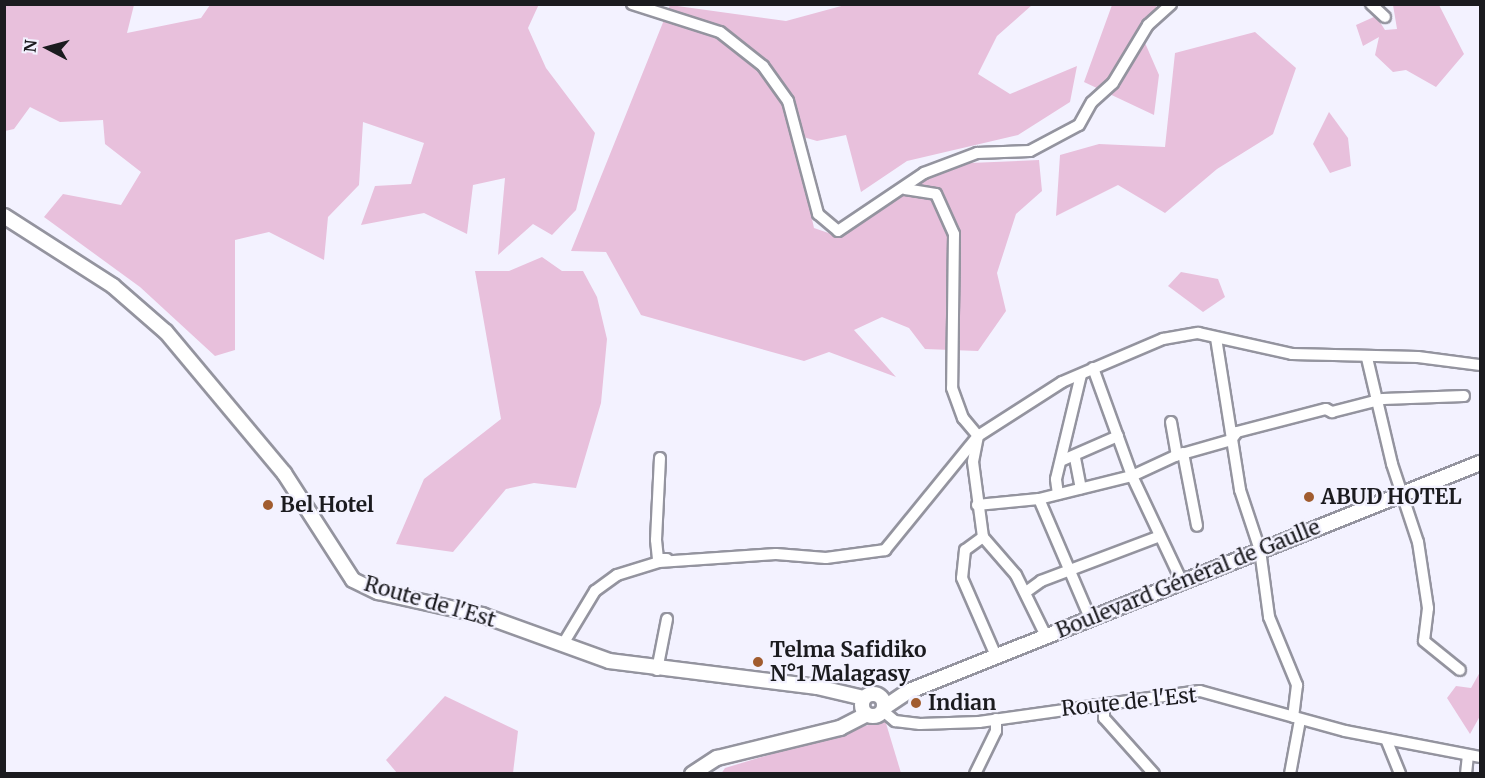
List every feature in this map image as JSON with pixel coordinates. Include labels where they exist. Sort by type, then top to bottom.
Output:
[{"type":"main road","name":"Route de l'Est","points":[[4,216],[113,286],[166,332],[284,473],[353,580],[657,670],[817,687],[867,703]]},
{"type":"main road","name":"Boulevard Général de Gaulle","points":[[884,709],[896,697],[998,658],[1046,636],[1405,491],[1480,463]]},
{"type":"main road","points":[[692,774],[717,758],[850,723],[867,703],[896,697]]},
{"type":"main road","points":[[867,703],[884,709]]},
{"type":"main road","points":[[867,703],[884,709]]},
{"type":"street","points":[[632,4],[720,32],[763,66],[788,101],[818,214],[838,231],[905,189],[924,173],[977,153],[1030,152],[1079,125],[1092,102],[1113,83],[1148,25],[1171,4]]},
{"type":"street","points":[[1371,4],[1384,16]]},
{"type":"street","points":[[905,189],[936,194],[954,234],[952,388],[963,418],[978,436]]},
{"type":"street","points":[[660,458],[658,559],[776,554],[826,558],[885,549],[978,436],[1046,391],[1093,368],[1163,339],[1198,333],[1292,354],[1480,365]]},
{"type":"street","points":[[1216,338],[1231,440],[1260,550],[1269,617],[1297,685],[1290,774]]},
{"type":"street","points":[[1367,358],[1376,402],[1405,491],[1428,608],[1424,641],[1460,670]]},
{"type":"street","points":[[1093,368],[1132,476],[1182,582]]},
{"type":"street","points":[[1058,494],[1081,375]]},
{"type":"street","points":[[977,505],[1039,499],[1132,476],[1180,454],[1231,440],[1236,432],[1376,402],[1464,396]]},
{"type":"street","points":[[1171,422],[1197,526]]},
{"type":"street","points":[[978,436],[973,462],[983,537],[1026,592],[1046,636]]},
{"type":"street","points":[[1063,460],[1075,458],[1118,436]]},
{"type":"street","points":[[1075,458],[1081,489]]},
{"type":"street","points":[[1039,499],[1090,618]]},
{"type":"street","points":[[1026,592],[1069,571],[1160,536]]},
{"type":"street","points":[[983,537],[965,550],[962,578],[998,658]]},
{"type":"street","points":[[563,644],[595,591],[617,575],[676,559]]},
{"type":"street","points":[[657,670],[667,619]]},
{"type":"street","name":"Route de l'Est","points":[[884,709],[895,721],[920,724],[996,719],[1200,691],[1296,718],[1386,739],[1480,757]]},
{"type":"street","points":[[1087,706],[1104,705],[1104,718],[1154,774]]},
{"type":"street","points":[[975,774],[996,731],[996,719]]},
{"type":"street","points":[[1386,739],[1400,774]]},
{"type":"street","points":[[1466,774],[1468,755]]},
{"type":"shaded area","points":[[539,4],[528,28],[546,68],[595,133],[576,210],[552,235],[533,224],[498,255],[505,178],[473,185],[467,234],[424,213],[361,225],[375,186],[411,184],[424,143],[363,122],[359,185],[328,217],[324,260],[269,232],[235,240],[235,350],[215,356],[140,287],[44,217],[63,194],[121,205],[141,172],[105,144],[103,120],[60,122],[30,107],[14,129],[5,131],[5,5],[134,5],[127,33],[201,18],[210,5]]},
{"type":"shaded area","points":[[670,5],[786,21],[845,5],[1032,5],[997,36],[978,74],[1010,94],[1077,66],[1070,102],[1018,135],[907,161],[861,192],[846,135],[817,141],[793,134],[814,228],[840,237],[946,164],[1039,160],[1042,191],[1016,214],[997,273],[1006,311],[978,351],[925,349],[909,328],[882,317],[854,330],[896,377],[829,352],[804,361],[641,315],[606,252],[571,251]]},
{"type":"shaded area","points":[[1112,5],[1157,5],[1142,36],[1159,75],[1154,115],[1084,82]]},
{"type":"shaded area","points":[[1393,5],[1439,5],[1464,54],[1436,87],[1406,70],[1393,72],[1375,55],[1379,37],[1363,46],[1356,25],[1376,16],[1385,30],[1397,29]]},
{"type":"shaded area","points":[[1255,32],[1296,68],[1273,134],[1217,169],[1165,213],[1118,185],[1056,216],[1060,155],[1099,144],[1165,147],[1175,53]]},
{"type":"shaded area","points":[[1329,112],[1348,138],[1351,166],[1330,173],[1313,144]]},
{"type":"shaded area","points":[[542,257],[562,271],[583,271],[597,297],[607,339],[601,403],[576,488],[534,483],[506,489],[453,552],[396,544],[424,479],[501,419],[475,271],[509,271]]},
{"type":"shaded area","points":[[1181,272],[1218,279],[1225,297],[1203,312],[1168,286]]},
{"type":"shaded area","points":[[1480,672],[1480,716],[1470,734],[1447,698],[1456,686],[1471,688]]},
{"type":"shaded area","points":[[445,696],[518,731],[513,773],[397,773],[386,760]]},
{"type":"shaded area","points":[[885,720],[901,773],[721,774],[725,768]]},
{"type":"place","name":"ABUD HOTEL","points":[[1309,497]]},
{"type":"place","name":"Bel Hotel","points":[[268,505]]},
{"type":"place","name":"Telma Safidiko N°1 Malagasy","points":[[758,662]]},
{"type":"place","name":"Indian","points":[[916,703]]}]
